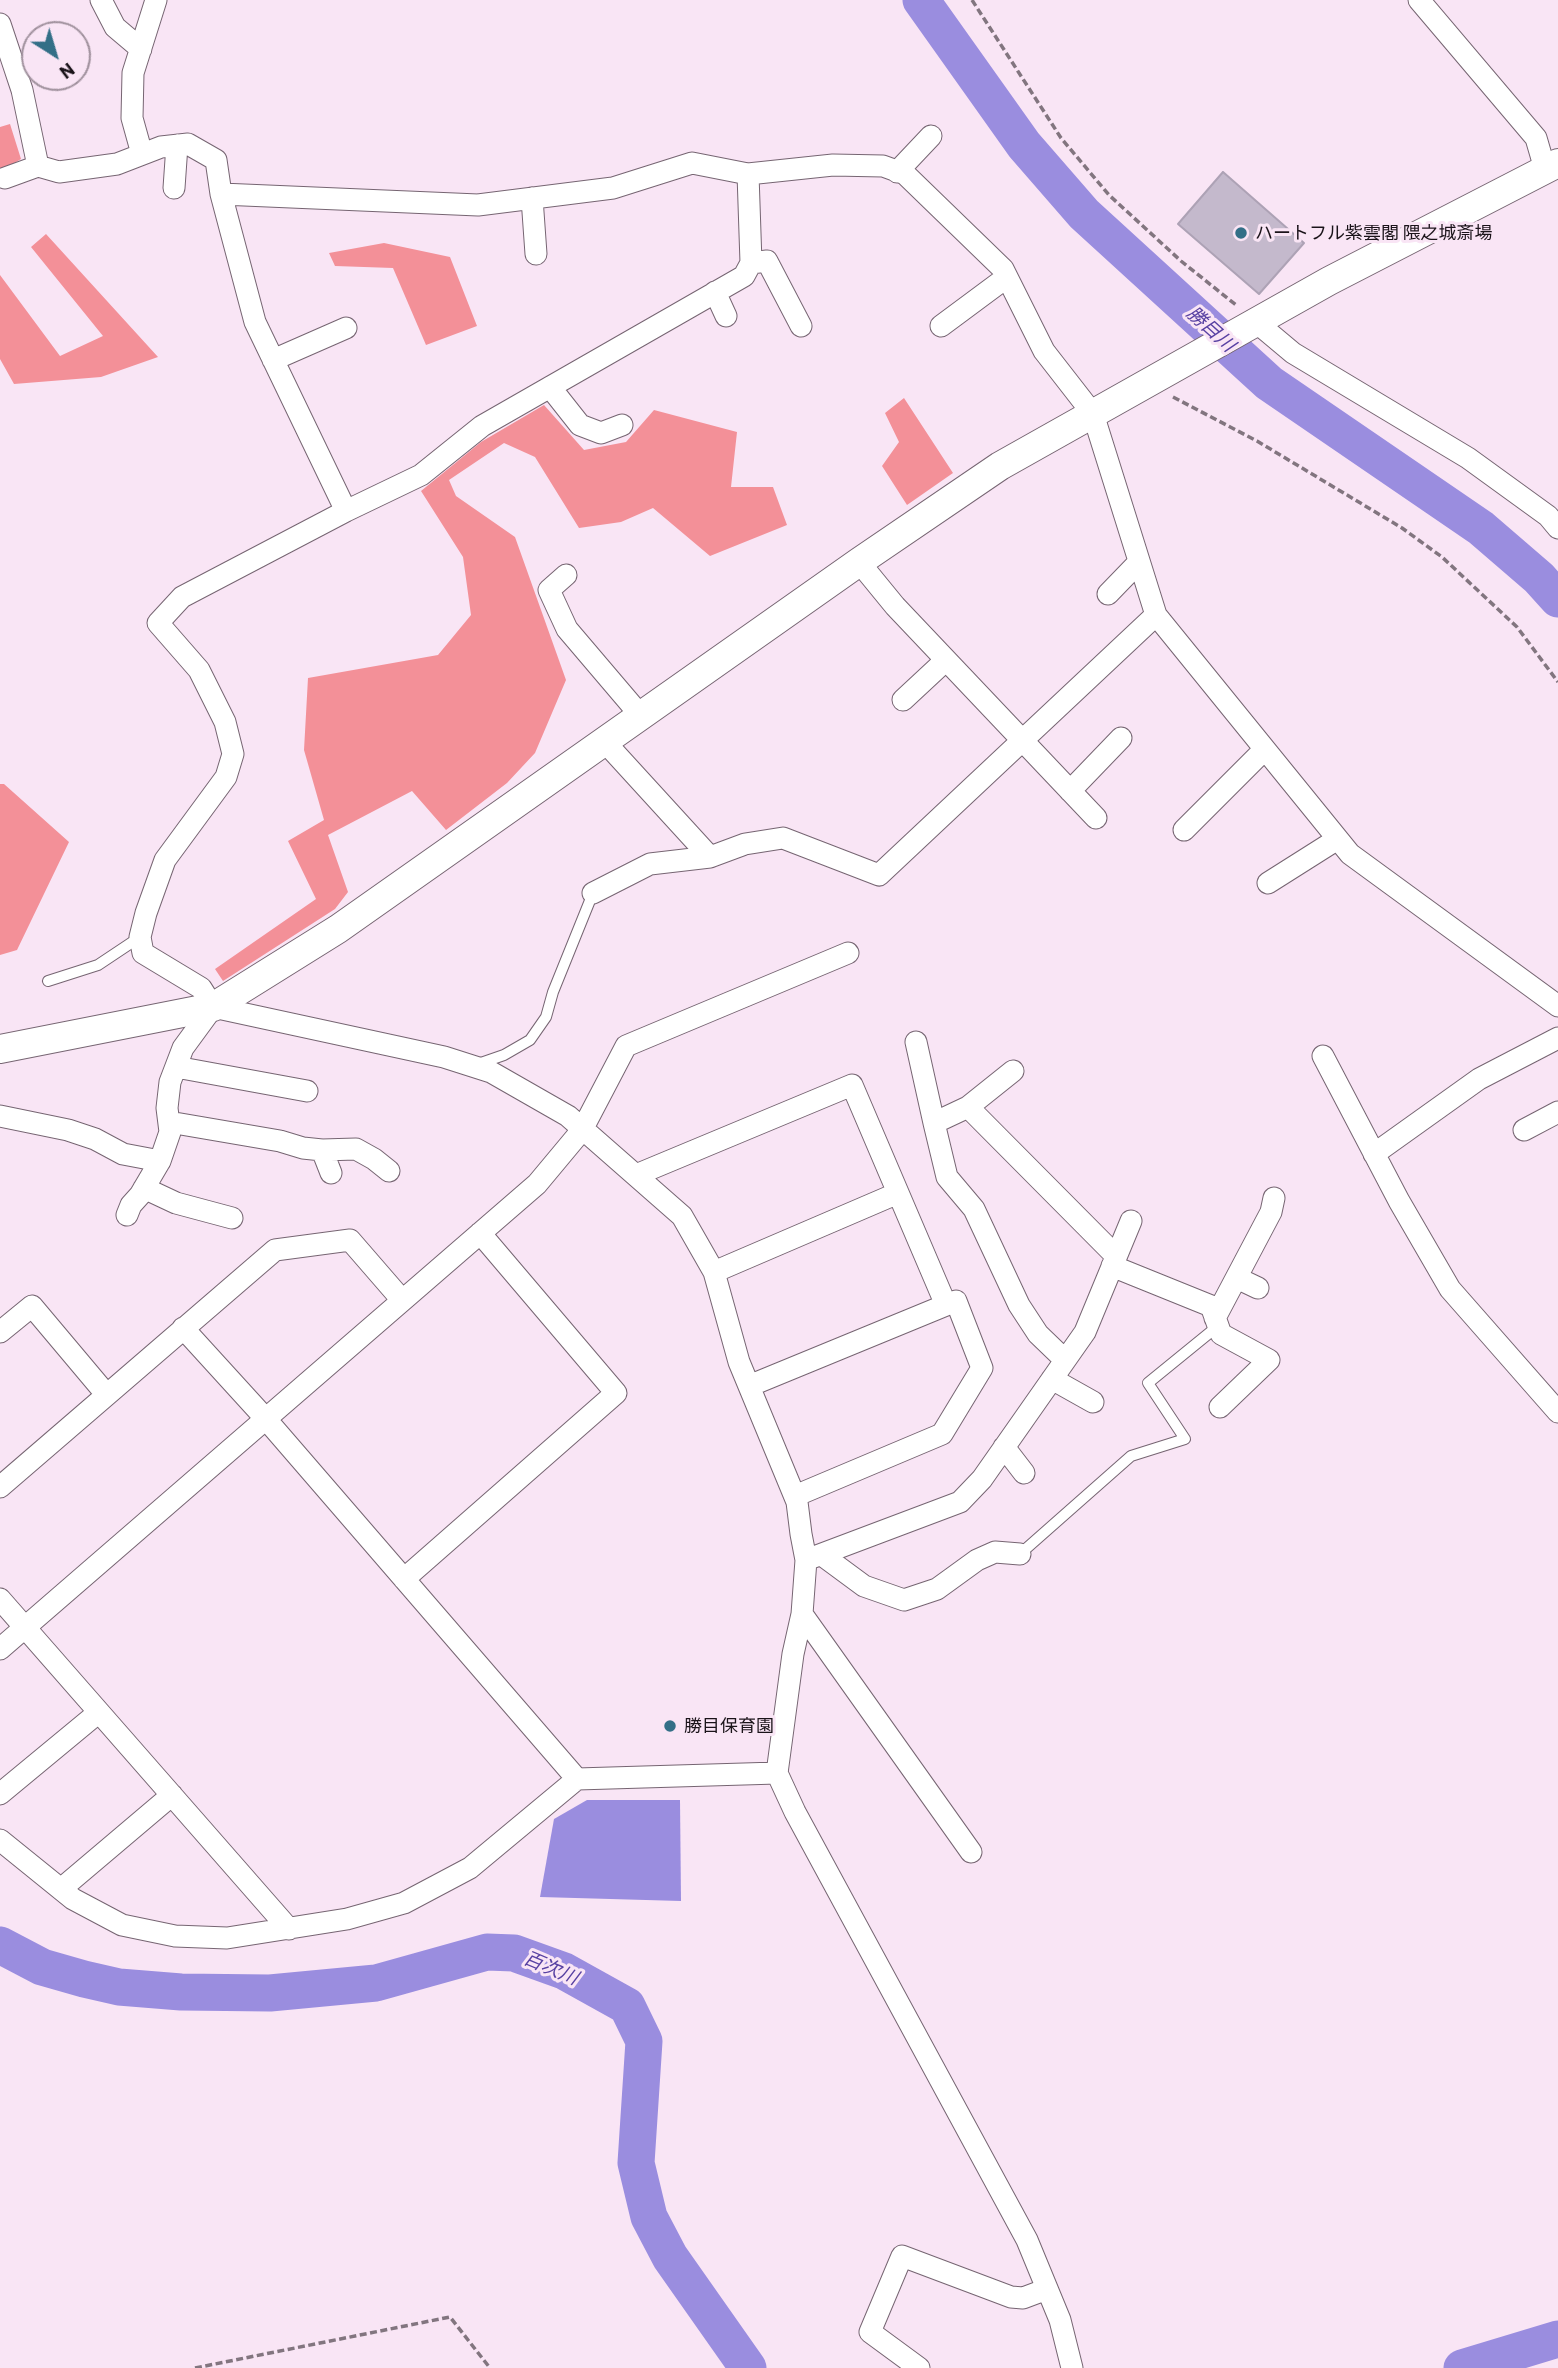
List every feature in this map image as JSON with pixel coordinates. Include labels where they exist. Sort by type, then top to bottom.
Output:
[{"type":"street","points":[[101,0],[115,27],[141,49]]},
{"type":"street","points":[[142,155],[132,118],[133,73],[156,0]]},
{"type":"street","points":[[0,1049],[213,1007],[338,929],[859,562],[1000,466],[1329,281],[1551,166],[1535,138],[1419,0]]},
{"type":"street","points":[[0,24],[22,90],[38,166],[62,183],[161,147],[188,144],[216,160],[221,194],[255,322],[346,511]]},
{"type":"street","points":[[897,172],[931,136]]},
{"type":"street","points":[[174,188],[177,145]]},
{"type":"street","points":[[221,194],[478,205],[613,188],[692,163],[748,174],[834,165],[883,166],[905,174],[1003,269],[1044,351],[1093,414],[1156,615],[1350,854],[1558,1006]]},
{"type":"street","points":[[5,178],[38,166]]},
{"type":"street","points":[[748,174],[751,263],[744,276],[482,426],[421,475],[182,597],[158,623],[199,670],[225,722],[233,754],[226,777],[165,860],[140,937],[143,953],[201,988],[213,1007],[444,1056],[491,1072],[568,1116],[682,1216],[714,1272],[739,1362],[795,1496],[814,1558],[793,1654],[777,1773],[795,1812],[1027,2240],[1060,2320],[1072,2368]]},
{"type":"street","points":[[531,198],[537,254]]},
{"type":"street","points":[[751,263],[767,261],[801,326]]},
{"type":"street","points":[[941,326],[1007,277]]},
{"type":"street","points":[[715,292],[726,316]]},
{"type":"street","points":[[1250,326],[1468,458],[1548,516],[1558,528]]},
{"type":"street","points":[[273,360],[346,328]]},
{"type":"street","points":[[550,387],[580,425],[601,433],[622,425]]},
{"type":"street","points":[[859,562],[895,606],[1096,818]]},
{"type":"street","points":[[1108,594],[1138,563]]},
{"type":"street","points":[[566,575],[549,590],[567,629],[588,643],[641,716]]},
{"type":"street","points":[[593,893],[650,864],[710,857],[745,844],[783,838],[879,874],[1156,615]]},
{"type":"street","points":[[903,700],[946,660]]},
{"type":"street","points":[[1070,791],[1121,738]]},
{"type":"street","points":[[604,741],[710,857]]},
{"type":"street","points":[[1184,830],[1264,750]]},
{"type":"street","points":[[1268,883],[1336,840]]},
{"type":"street","points":[[0,1649],[537,1184],[582,1130],[626,1046],[848,953]]},
{"type":"street","points":[[127,1215],[160,1161],[170,1132],[167,1108],[170,1082],[183,1048],[213,1007]]},
{"type":"street","points":[[1374,1154],[1479,1079],[1558,1038]]},
{"type":"street","points":[[916,1042],[947,1177],[974,1209],[1019,1305],[1038,1334],[1065,1360]]},
{"type":"street","points":[[1323,1056],[1374,1154],[1450,1289],[1558,1412]]},
{"type":"street","points":[[176,1067],[307,1091]]},
{"type":"street","points":[[934,1123],[968,1107],[1013,1072]]},
{"type":"street","points":[[636,1175],[852,1085],[946,1305]]},
{"type":"street","points":[[968,1107],[1114,1261],[1211,1306],[1221,1334],[1269,1360],[1220,1407]]},
{"type":"street","points":[[1524,1130],[1558,1112]]},
{"type":"street","points":[[0,1116],[68,1130],[95,1139],[122,1154],[160,1161]]},
{"type":"street","points":[[169,1122],[280,1141],[303,1148],[356,1149],[389,1171]]},
{"type":"street","points":[[322,1150],[331,1173]]},
{"type":"street","points":[[144,1188],[176,1203],[232,1218]]},
{"type":"street","points":[[714,1272],[898,1193]]},
{"type":"street","points":[[1217,1322],[1272,1212],[1274,1198]]},
{"type":"street","points":[[814,1558],[960,1502],[982,1479],[1085,1332],[1131,1221]]},
{"type":"street","points":[[404,1579],[616,1393],[480,1233]]},
{"type":"street","points":[[0,1487],[275,1250],[350,1240],[402,1300]]},
{"type":"street","points":[[1237,1278],[1258,1287]]},
{"type":"street","points":[[749,1386],[956,1301],[982,1368],[942,1434],[795,1496]]},
{"type":"street","points":[[0,1332],[32,1306],[106,1394]]},
{"type":"street","points":[[183,1328],[265,1418],[577,1779]]},
{"type":"street","points":[[1052,1379],[1093,1402]]},
{"type":"street","points":[[1004,1447],[1024,1473]]},
{"type":"street","points":[[814,1558],[864,1586],[904,1600],[937,1589],[976,1560],[995,1552],[1020,1554]]},
{"type":"street","points":[[0,1599],[289,1929]]},
{"type":"street","points":[[802,1614],[971,1852]]},
{"type":"street","points":[[0,1794],[99,1712]]},
{"type":"street","points":[[0,1840],[73,1899],[122,1925],[175,1936],[227,1938],[347,1919],[404,1903],[470,1868],[577,1779],[777,1773]]},
{"type":"street","points":[[61,1889],[172,1795]]},
{"type":"street","points":[[919,2368],[870,2332],[902,2256],[1011,2297],[1023,2298],[1047,2289]]},
{"type":"lane","points":[[473,1066],[504,1055],[530,1040],[546,1017],[553,992],[593,893]]},
{"type":"lane","points":[[48,981],[98,965],[140,937]]},
{"type":"lane","points":[[1020,1554],[1131,1456],[1185,1439],[1148,1382],[1217,1322]]},
{"type":"path","points":[[972,0],[1061,138],[1109,195],[1250,326]]},
{"type":"path","points":[[1153,381],[1402,528],[1442,557],[1517,627],[1558,682]]},
{"type":"path","points":[[195,2368],[450,2317],[490,2368]]},
{"type":"shaded area","points":[[10,124],[21,159],[0,172],[0,127]]},
{"type":"shaded area","points":[[46,234],[158,357],[101,377],[14,384],[0,359],[0,275],[60,356],[103,336],[31,247]]},
{"type":"shaded area","points":[[384,243],[450,257],[477,326],[426,345],[393,268],[335,266],[329,253]]},
{"type":"shaded area","points":[[904,398],[953,473],[907,505],[882,466],[899,442],[885,413]]},
{"type":"shaded area","points":[[544,405],[584,450],[626,442],[654,410],[737,432],[731,487],[773,487],[787,525],[710,556],[653,508],[621,522],[579,528],[535,457],[504,443],[449,480],[456,496],[515,537],[566,680],[535,753],[507,783],[446,830],[412,791],[328,835],[348,892],[335,909],[223,981],[215,969],[316,899],[288,841],[324,820],[304,750],[308,678],[438,655],[471,615],[463,557],[421,491],[481,442]]},
{"type":"shaded area","points":[[0,784],[4,784],[69,842],[17,950],[0,955]]},
{"type":"shaded area","points":[[587,1800],[680,1800],[681,1901],[540,1897],[554,1819]]},
{"type":"building","name":"ハートフル紫雲閣 隈之城斎場","points":[[1223,172],[1304,243],[1259,294],[1178,224]]},
{"type":"waterway","name":"勝目川","points":[[921,0],[1024,145],[1084,214],[1269,383],[1481,528],[1539,578],[1558,599]]},
{"type":"waterway","name":"百次川","points":[[0,1945],[42,1967],[84,1979],[119,1987],[181,1992],[270,1993],[376,1983],[487,1952],[514,1953],[564,1971],[627,2006],[644,2041],[636,2163],[649,2217],[670,2257],[748,2368]]},
{"type":"waterway","name":"百次川","points":[[1462,2368],[1558,2339]]},
{"type":"place","name":"ハートフル紫雲閣 隈之城斎場","points":[[1241,233]]},
{"type":"place","name":"勝目保育園","points":[[670,1726]]}]
